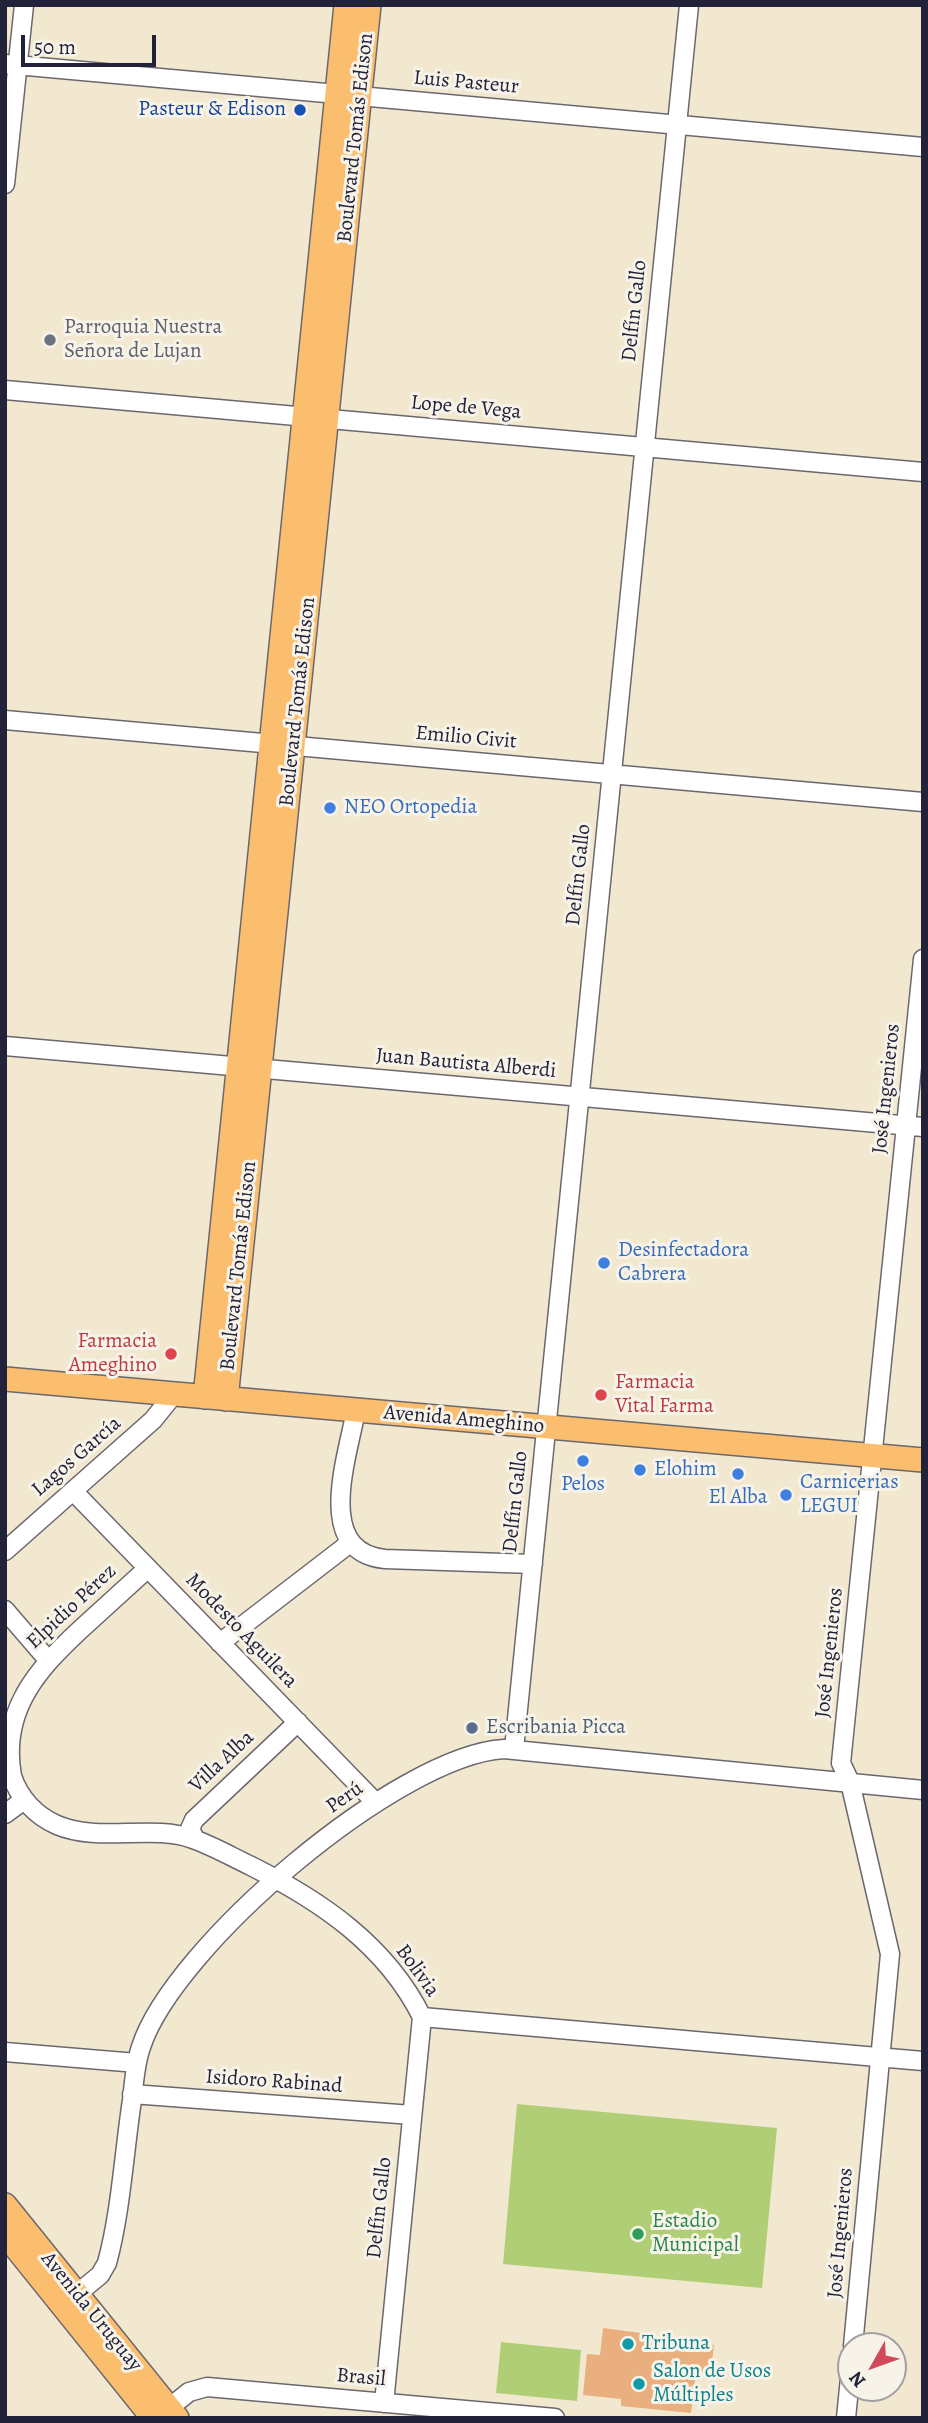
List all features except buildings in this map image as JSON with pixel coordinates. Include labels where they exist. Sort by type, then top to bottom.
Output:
[{"type":"main road","name":"Boulevard Tomás Edison","points":[[215,1398],[348,95],[346,5]]},
{"type":"main road","name":"Boulevard Tomás Edison","points":[[348,95],[369,5]]},
{"type":"main road","name":"Avenida Ameghino","points":[[5,1379],[923,1460]]},
{"type":"main road","name":"Avenida Uruguay","points":[[7,2217],[77,2294],[166,2415]]},
{"type":"main road","name":"Avenida Uruguay","points":[[7,2217],[37,2274],[166,2415]]},
{"type":"main road","points":[[37,2274],[65,2296],[77,2294]]},
{"type":"street","points":[[5,184],[11,65],[23,5]]},
{"type":"street","name":"Delfín Gallo","points":[[514,1749],[689,5]]},
{"type":"street","name":"Luis Pasteur","points":[[11,65],[923,147]]},
{"type":"street","name":"Lope de Vega","points":[[5,390],[923,472]]},
{"type":"street","name":"Emilio Civit","points":[[5,720],[923,802]]},
{"type":"street","name":"José Ingenieros","points":[[854,2332],[890,1954],[850,1782],[841,1763],[872,1456],[914,1127],[923,959]]},
{"type":"street","name":"Juan Bautista Alberdi","points":[[5,1046],[914,1127]]},
{"type":"street","name":"Lagos García","points":[[5,1551],[159,1415],[174,1394]]},
{"type":"street","points":[[356,1410],[340,1510],[343,1531],[350,1543],[365,1554],[379,1559],[533,1564]]},
{"type":"street","name":"Modesto Aguilera","points":[[73,1491],[376,1803]]},
{"type":"street","points":[[220,1643],[350,1543]]},
{"type":"street","name":"Elpidio Pérez","points":[[24,1800],[9,1763],[9,1722],[24,1687],[48,1660],[148,1568]]},
{"type":"street","points":[[5,1609],[48,1660]]},
{"type":"street","name":"Villa Alba","points":[[195,1839],[190,1829],[194,1820],[298,1723]]},
{"type":"street","name":"Perú","points":[[77,2294],[97,2278],[107,2263],[137,2063],[154,2017],[183,1973],[231,1919],[277,1879],[376,1803],[461,1759],[483,1752],[514,1749],[923,1790]]},
{"type":"street","points":[[5,1814],[24,1800]]},
{"type":"street","name":"Bolivia","points":[[24,1800],[43,1818],[66,1828],[177,1835],[195,1839],[277,1879],[320,1904],[361,1937],[396,1975],[422,2017],[923,2062]]},
{"type":"street","name":"Delfín Gallo","points":[[384,2403],[422,2017]]},
{"type":"street","points":[[5,2052],[137,2063]]},
{"type":"street","name":"Isidoro Rabinad","points":[[132,2094],[412,2115]]},
{"type":"street","name":"Brasil","points":[[166,2415],[189,2392],[207,2387],[384,2403],[436,2413],[555,2418]]},
{"type":"green space","points":[[517,2104],[777,2128],[762,2288],[503,2264]]},
{"type":"green space","points":[[501,2342],[581,2350],[577,2401],[496,2393]]},
{"type":"place","name":"Pasteur & Edison","points":[[300,110]]},
{"type":"place","name":"Parroquia Nuestra Señora de Lujan","points":[[50,340]]},
{"type":"place","name":"NEO Ortopedia","points":[[330,808]]},
{"type":"place","name":"Desinfectadora Cabrera","points":[[604,1263]]},
{"type":"place","name":"Farmacia Ameghino","points":[[171,1354]]},
{"type":"place","name":"Farmacia Vital Farma","points":[[601,1395]]},
{"type":"place","name":"Pelos","points":[[583,1461]]},
{"type":"place","name":"Elohim","points":[[640,1470]]},
{"type":"place","name":"El Alba","points":[[738,1474]]},
{"type":"place","name":"Carnicerias LEGUI","points":[[786,1495]]},
{"type":"place","name":"Escribania Picca","points":[[472,1728]]},
{"type":"place","name":"Estadio Municipal","points":[[638,2234]]},
{"type":"place","name":"Tribuna","points":[[628,2344]]},
{"type":"place","name":"Salon de Usos Múltiples","points":[[639,2384]]}]
